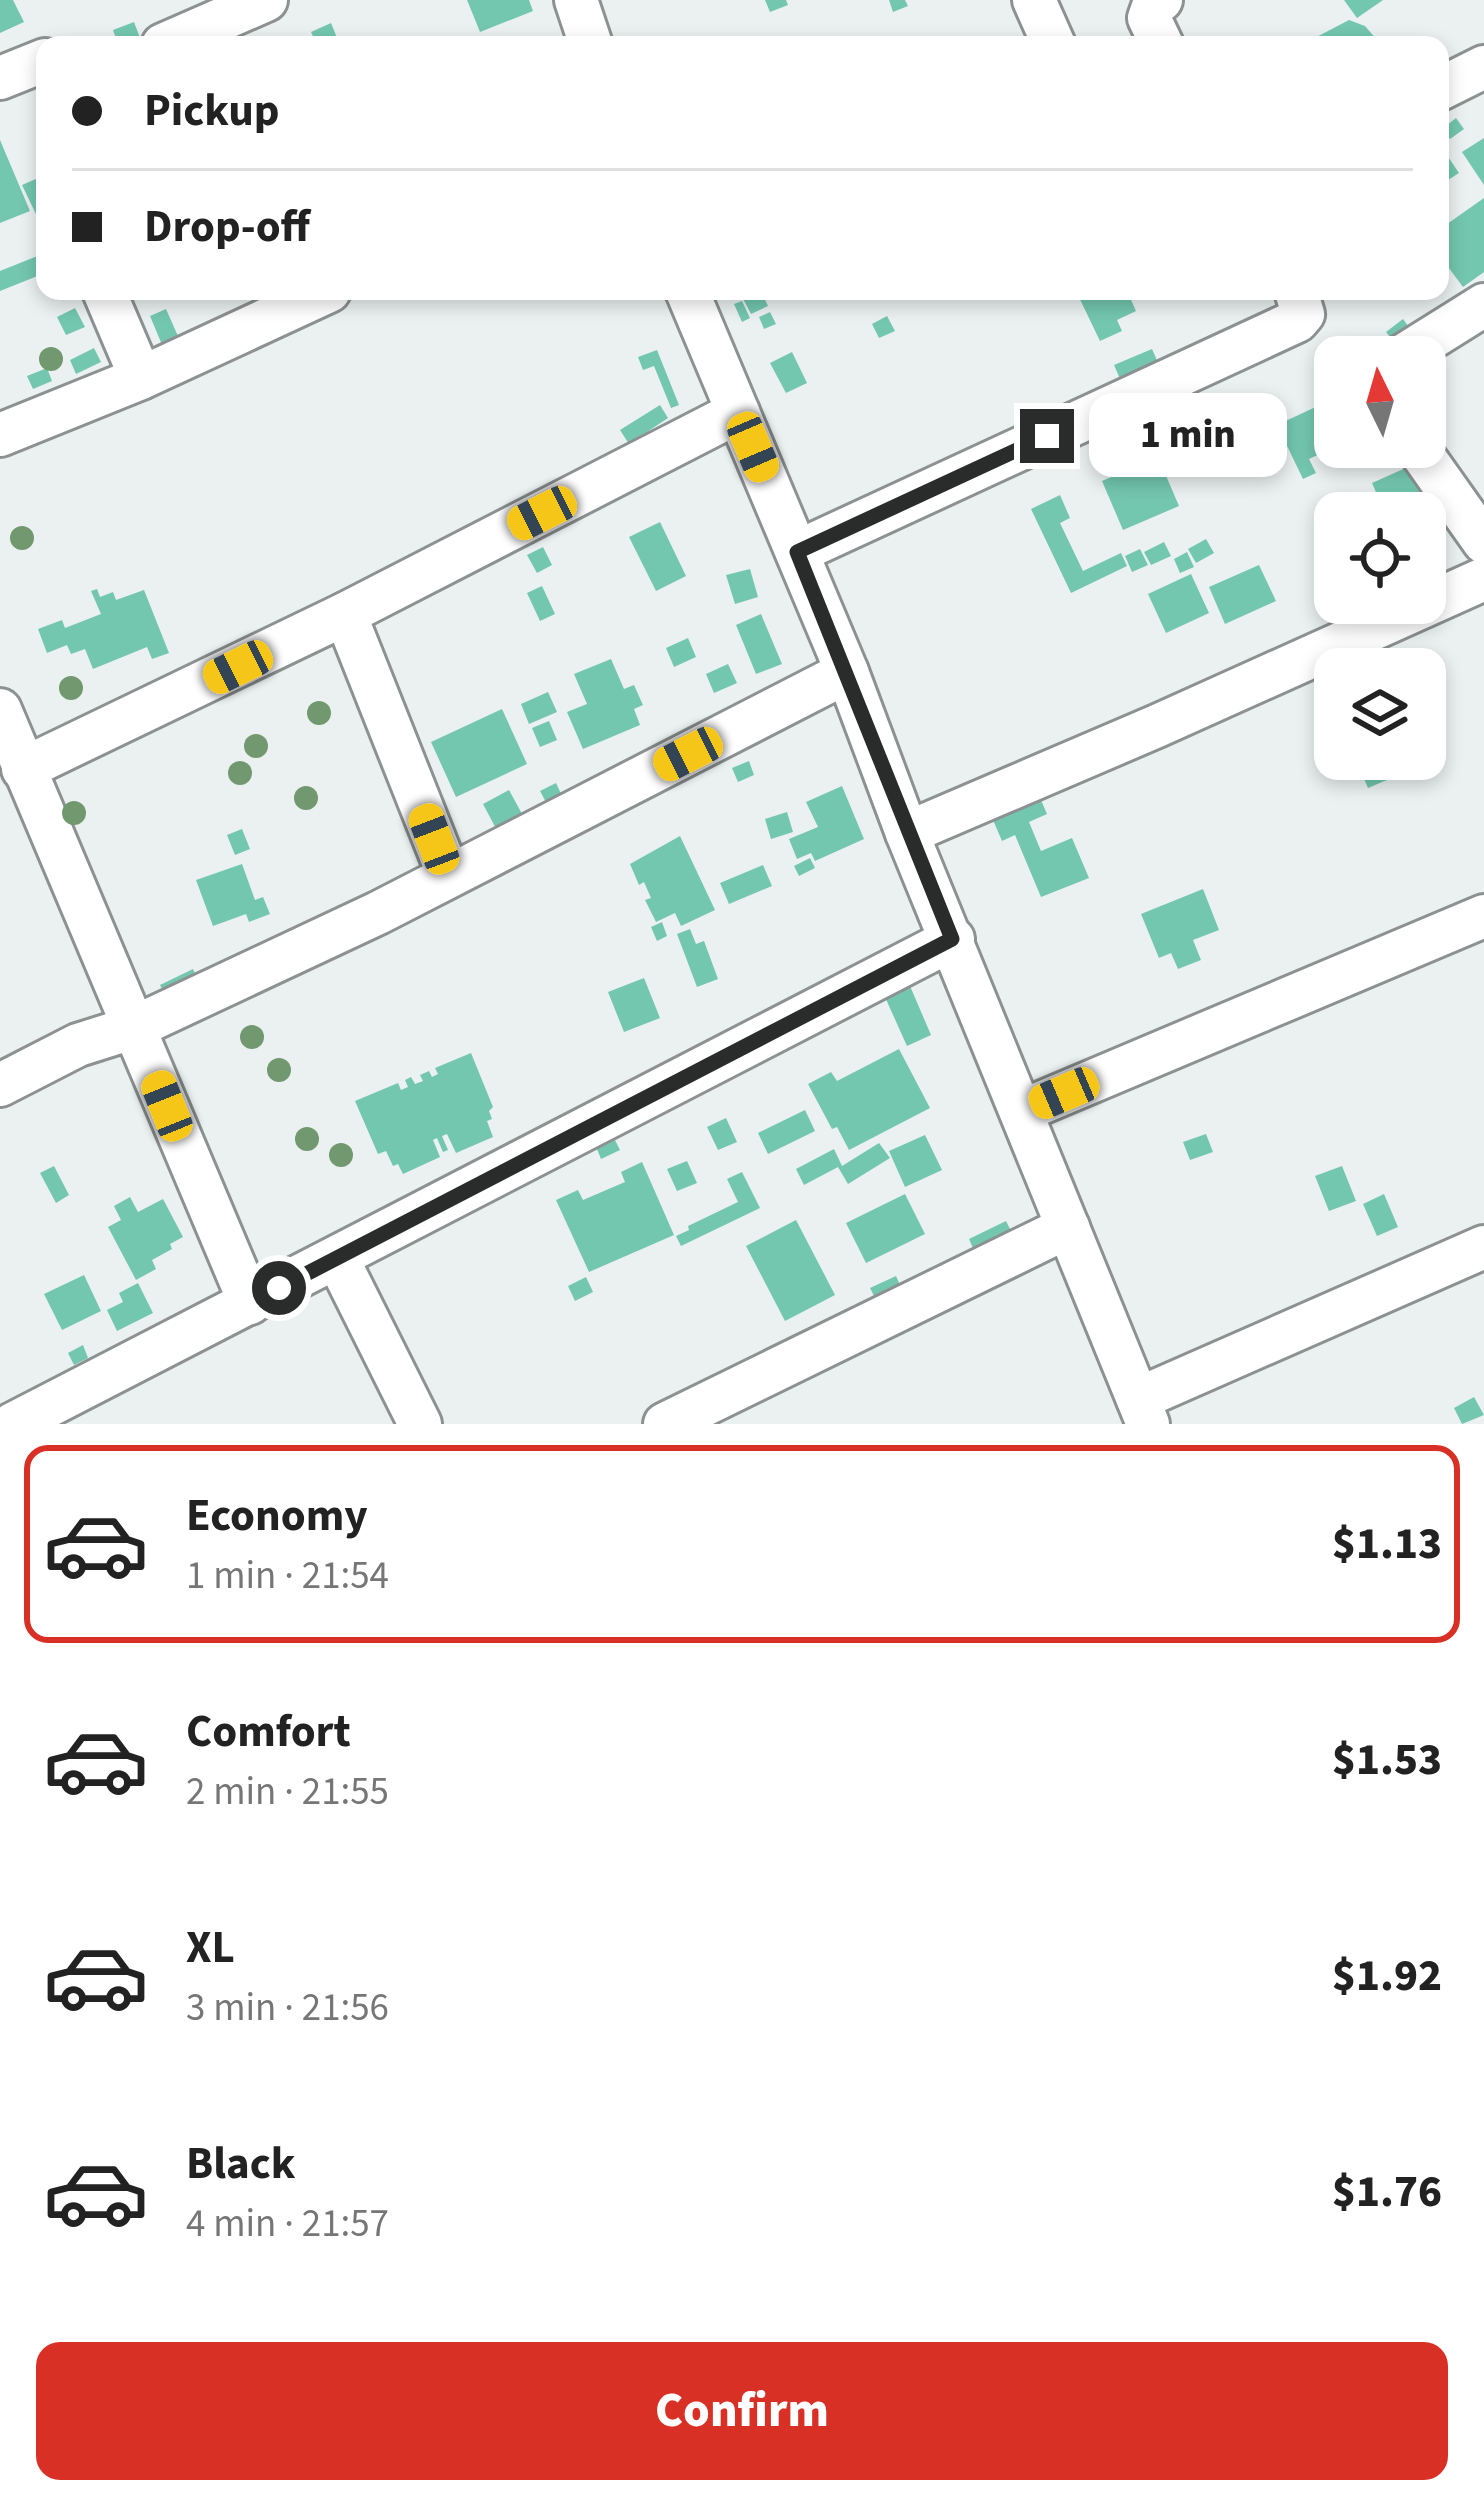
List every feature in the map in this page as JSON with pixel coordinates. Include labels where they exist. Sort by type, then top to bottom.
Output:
[{"type":"street","points":[[184,36],[266,0]]},
{"type":"street","points":[[576,0],[588,36]]},
{"type":"street","points":[[1034,0],[1050,36]]},
{"type":"street","points":[[0,78],[36,63]]},
{"type":"street","points":[[1449,84],[1484,67]]},
{"type":"street","points":[[108,300],[141,378]]},
{"type":"street","points":[[0,434],[141,378],[310,300]]},
{"type":"street","points":[[692,300],[847,672],[907,833],[1143,1412],[1484,1247]]},
{"type":"street","points":[[797,552],[1298,321],[1303,314],[1299,300]]},
{"type":"street","points":[[1435,336],[1484,305]]},
{"type":"street","points":[[250,1303],[9,741],[345,614],[738,412]]},
{"type":"street","points":[[1433,468],[1484,542]]},
{"type":"street","points":[[907,833],[1484,579]]},
{"type":"street","points":[[345,614],[449,876]]},
{"type":"street","points":[[0,1085],[78,1045],[135,1027],[449,876],[847,672]]},
{"type":"street","points":[[1022,1111],[1484,916]]},
{"type":"street","points":[[14,1424],[952,939]]},
{"type":"street","points":[[665,1424],[1068,1228]]},
{"type":"street","points":[[337,1258],[420,1424]]},
{"type":"building","points":[[0,0],[13,0],[24,22],[0,33]]},
{"type":"building","points":[[467,0],[529,0],[533,11],[480,32]]},
{"type":"building","points":[[765,0],[786,0],[788,5],[770,12]]},
{"type":"building","points":[[889,0],[905,0],[908,6],[893,12]]},
{"type":"building","points":[[1344,0],[1383,0],[1357,18]]},
{"type":"building","points":[[1349,20],[1365,26],[1374,36],[1318,36]]},
{"type":"building","points":[[134,22],[139,36],[115,36],[113,30]]},
{"type":"building","points":[[331,23],[336,36],[313,36],[311,32]]},
{"type":"building","points":[[1456,118],[1464,129],[1450,139],[1449,124]]},
{"type":"building","points":[[1484,138],[1484,185],[1462,152]]},
{"type":"building","points":[[0,140],[30,211],[0,223]]},
{"type":"building","points":[[1449,158],[1459,173],[1449,179]]},
{"type":"building","points":[[36,179],[36,214],[22,185]]},
{"type":"building","points":[[1484,198],[1484,272],[1463,287],[1449,268],[1449,223]]},
{"type":"building","points":[[36,257],[36,277],[0,291],[0,271]]},
{"type":"building","points":[[744,300],[765,300],[768,306],[751,314]]},
{"type":"building","points":[[1080,300],[1131,300],[1136,311],[1117,320],[1122,331],[1100,341]]},
{"type":"building","points":[[742,301],[750,318],[742,322],[734,304]]},
{"type":"building","points":[[75,308],[85,327],[66,335],[57,317]]},
{"type":"building","points":[[166,309],[185,352],[168,359],[150,316]]},
{"type":"building","points":[[770,312],[776,324],[764,329],[759,317]]},
{"type":"building","points":[[887,316],[895,331],[879,338],[872,324]]},
{"type":"building","points":[[1403,319],[1411,330],[1402,336],[1386,332]]},
{"type":"building","points":[[94,348],[101,362],[76,374],[70,360]]},
{"type":"building","points":[[1152,349],[1159,365],[1121,381],[1114,365]]},
{"type":"building","points":[[657,350],[679,405],[671,408],[654,366],[643,370],[638,357]]},
{"type":"building","points":[[792,352],[807,383],[786,393],[770,363]]},
{"type":"building","points":[[47,368],[52,381],[33,389],[27,376]]},
{"type":"building","points":[[660,405],[668,418],[629,444],[620,430]]},
{"type":"building","points":[[1314,408],[1314,457],[1309,459],[1316,473],[1303,479],[1277,425]]},
{"type":"building","points":[[1149,425],[1155,439],[1139,446],[1133,432]]},
{"type":"building","points":[[1158,457],[1179,506],[1123,530],[1102,481]]},
{"type":"building","points":[[1411,468],[1421,492],[1376,492],[1372,483]]},
{"type":"building","points":[[1060,495],[1070,518],[1060,523],[1083,571],[1121,553],[1127,566],[1071,593],[1031,509]]},
{"type":"building","points":[[660,522],[686,576],[656,591],[629,537]]},
{"type":"building","points":[[1206,539],[1214,553],[1196,563],[1188,549]]},
{"type":"building","points":[[1164,542],[1171,556],[1151,565],[1144,552]]},
{"type":"building","points":[[543,547],[552,565],[537,573],[527,555]]},
{"type":"building","points":[[1140,549],[1148,565],[1132,572],[1125,556]]},
{"type":"building","points":[[1187,552],[1194,567],[1180,573],[1174,559]]},
{"type":"building","points":[[1259,565],[1276,601],[1225,624],[1209,587]]},
{"type":"building","points":[[750,569],[758,597],[735,604],[726,575]]},
{"type":"building","points":[[1191,574],[1209,613],[1166,633],[1148,594]]},
{"type":"building","points":[[542,586],[555,614],[540,621],[527,593]]},
{"type":"building","points":[[97,589],[100,597],[113,592],[116,600],[144,590],[169,653],[152,659],[147,647],[93,669],[85,649],[71,654],[67,645],[47,653],[38,629],[62,620],[65,628],[101,614],[91,591]]},
{"type":"building","points":[[761,614],[782,664],[756,674],[736,625]]},
{"type":"building","points":[[688,638],[696,657],[674,667],[666,648]]},
{"type":"building","points":[[611,659],[624,689],[634,685],[643,705],[634,709],[640,725],[583,749],[567,712],[587,704],[574,674]]},
{"type":"building","points":[[728,664],[737,683],[714,693],[706,674]]},
{"type":"building","points":[[548,692],[557,712],[529,724],[521,704]]},
{"type":"building","points":[[502,709],[527,764],[456,797],[431,742]]},
{"type":"building","points":[[549,721],[557,740],[540,747],[532,728]]},
{"type":"building","points":[[749,761],[754,775],[738,782],[732,768]]},
{"type":"building","points":[[556,783],[563,798],[548,806],[540,791]]},
{"type":"building","points":[[842,786],[864,839],[815,861],[811,853],[797,859],[789,839],[818,827],[806,802]]},
{"type":"building","points":[[509,790],[527,823],[501,838],[483,804]]},
{"type":"building","points":[[1041,800],[1047,814],[1029,822],[1041,851],[1072,838],[1089,878],[1041,897],[1015,835],[1002,841],[993,820]]},
{"type":"building","points":[[787,812],[793,832],[771,839],[765,819]]},
{"type":"building","points":[[242,829],[250,849],[235,855],[227,835]]},
{"type":"building","points":[[680,836],[715,910],[681,926],[675,913],[656,922],[645,900],[651,898],[644,882],[639,885],[630,864]]},
{"type":"building","points":[[810,858],[815,868],[799,876],[794,866]]},
{"type":"building","points":[[242,864],[255,900],[263,897],[270,914],[249,922],[246,914],[213,926],[196,880]]},
{"type":"building","points":[[763,865],[772,886],[729,904],[720,883]]},
{"type":"building","points":[[1203,889],[1219,930],[1193,940],[1201,960],[1178,969],[1171,953],[1159,958],[1141,914]]},
{"type":"building","points":[[662,922],[667,936],[657,941],[651,927]]},
{"type":"building","points":[[690,929],[696,944],[704,941],[718,979],[697,987],[677,934]]},
{"type":"building","points":[[193,969],[201,986],[169,1002],[160,985]]},
{"type":"building","points":[[644,978],[660,1018],[624,1032],[608,992]]},
{"type":"building","points":[[910,986],[931,1035],[907,1046],[885,997]]},
{"type":"building","points":[[899,1049],[930,1108],[849,1150],[808,1084],[831,1072],[837,1081]]},
{"type":"building","points":[[471,1053],[493,1107],[489,1111],[492,1119],[487,1121],[493,1137],[456,1153],[447,1134],[442,1136],[448,1150],[443,1152],[437,1138],[433,1140],[440,1157],[403,1174],[386,1151],[378,1154],[355,1101],[398,1083],[401,1090],[408,1087],[405,1080],[411,1077],[415,1084],[423,1081],[420,1075],[429,1071],[432,1077],[438,1074],[435,1068]]},
{"type":"building","points":[[805,1110],[815,1131],[768,1154],[758,1133]]},
{"type":"building","points":[[726,1118],[737,1142],[718,1150],[707,1127]]},
{"type":"building","points":[[1206,1134],[1213,1152],[1190,1160],[1183,1142]]},
{"type":"building","points":[[925,1135],[942,1170],[905,1187],[889,1151]]},
{"type":"building","points":[[615,1140],[620,1150],[601,1159],[597,1149]]},
{"type":"building","points":[[879,1143],[890,1158],[848,1184],[838,1167],[804,1185],[796,1169],[834,1149],[842,1166]]},
{"type":"building","points":[[687,1161],[697,1183],[677,1191],[667,1169]]},
{"type":"building","points":[[642,1162],[674,1235],[589,1272],[556,1200],[578,1190],[583,1200],[625,1182],[621,1172]]},
{"type":"building","points":[[54,1166],[69,1195],[56,1203],[40,1173]]},
{"type":"building","points":[[1342,1166],[1356,1201],[1329,1211],[1315,1176]]},
{"type":"building","points":[[742,1172],[760,1208],[681,1246],[676,1236],[689,1230],[688,1226],[738,1202],[727,1179]]},
{"type":"building","points":[[905,1194],[925,1234],[866,1263],[846,1223]]},
{"type":"building","points":[[1384,1194],[1398,1227],[1377,1236],[1363,1204]]},
{"type":"building","points":[[130,1197],[138,1212],[163,1199],[183,1237],[152,1260],[156,1269],[136,1280],[108,1227],[121,1220],[114,1206]]},
{"type":"building","points":[[796,1220],[835,1295],[785,1321],[746,1246]]},
{"type":"building","points":[[1006,1221],[1014,1237],[976,1255],[969,1239]]},
{"type":"building","points":[[84,1275],[101,1311],[62,1330],[44,1294]]},
{"type":"building","points":[[896,1276],[903,1292],[878,1304],[870,1288]]},
{"type":"building","points":[[586,1277],[593,1292],[575,1301],[568,1286]]},
{"type":"building","points":[[138,1283],[153,1313],[117,1331],[107,1310],[123,1302],[119,1293]]},
{"type":"building","points":[[83,1345],[88,1358],[74,1365],[68,1353]]},
{"type":"building","points":[[1474,1397],[1484,1415],[1462,1424],[1454,1408]]},
{"type":"route","points":[[279,1288],[952,939],[797,552],[1047,436]]}]
